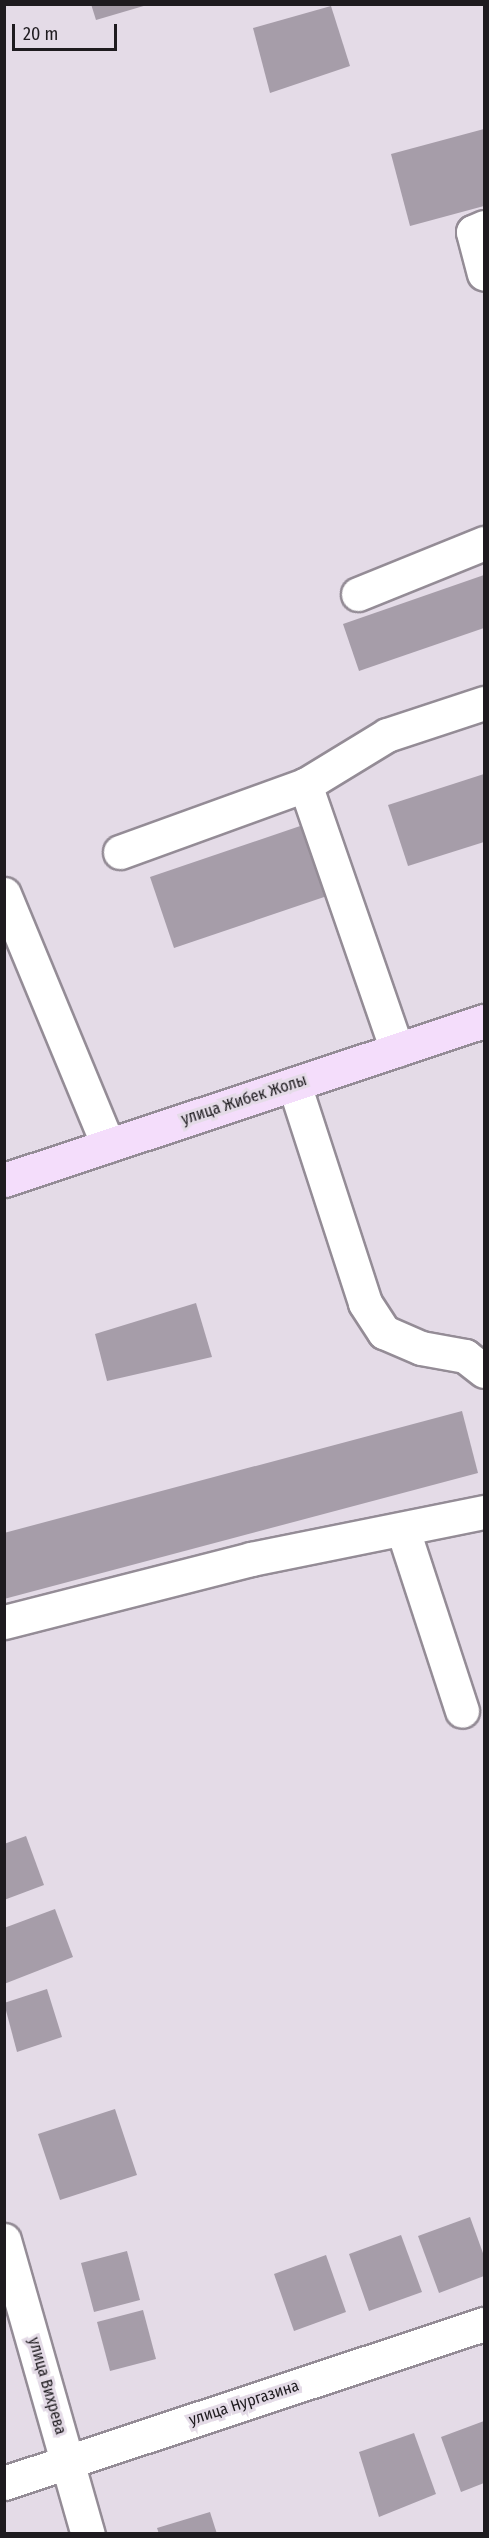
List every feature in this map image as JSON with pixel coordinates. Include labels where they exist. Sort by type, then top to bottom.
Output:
[{"type":"main road","name":"улица Жибек Жолы","points":[[4,1180],[484,1021]]},
{"type":"street","points":[[484,227],[473,232],[484,274]]},
{"type":"street","points":[[357,594],[484,543]]},
{"type":"street","points":[[120,852],[305,785],[387,735],[484,703]]},
{"type":"street","points":[[305,785],[397,1050]]},
{"type":"street","points":[[4,894],[108,1145]]},
{"type":"street","points":[[294,1084],[365,1303],[384,1332],[421,1348],[465,1356],[484,1371]]},
{"type":"street","points":[[4,1622],[251,1559],[484,1512]]},
{"type":"street","points":[[403,1530],[462,1711]]},
{"type":"street","name":"улица Вихрева","points":[[4,2240],[88,2534]]},
{"type":"street","name":"улица Нургазина","points":[[4,2483],[484,2324]]},
{"type":"building","points":[[91,4],[147,4],[147,5],[96,20]]},
{"type":"building","points":[[331,6],[350,66],[270,93],[253,28]]},
{"type":"building","points":[[484,129],[484,206],[410,226],[391,154]]},
{"type":"building","points":[[484,575],[484,628],[359,671],[343,624]]},
{"type":"building","points":[[484,774],[484,842],[408,866],[388,805]]},
{"type":"building","points":[[309,823],[333,894],[174,948],[150,877]]},
{"type":"building","points":[[196,1303],[212,1357],[107,1381],[95,1334]]},
{"type":"building","points":[[462,1411],[478,1473],[4,1599],[4,1533]]},
{"type":"building","points":[[26,1836],[44,1885],[4,1900],[4,1844]]},
{"type":"building","points":[[55,1909],[73,1957],[4,1984],[4,1928]]},
{"type":"building","points":[[47,1989],[62,2037],[17,2052],[4,2003]]},
{"type":"building","points":[[115,2109],[137,2175],[60,2200],[38,2134]]},
{"type":"building","points":[[470,2217],[484,2256],[484,2276],[439,2293],[418,2236]]},
{"type":"building","points":[[401,2235],[422,2292],[369,2311],[349,2254]]},
{"type":"building","points":[[127,2251],[140,2300],[94,2312],[81,2263]]},
{"type":"building","points":[[326,2255],[346,2312],[294,2331],[274,2274]]},
{"type":"building","points":[[143,2310],[156,2359],[110,2371],[97,2322]]},
{"type":"building","points":[[484,2421],[484,2483],[461,2492],[441,2437]]},
{"type":"building","points":[[414,2433],[436,2494],[379,2517],[359,2452]]},
{"type":"building","points":[[210,2512],[217,2534],[159,2534],[157,2528]]}]
